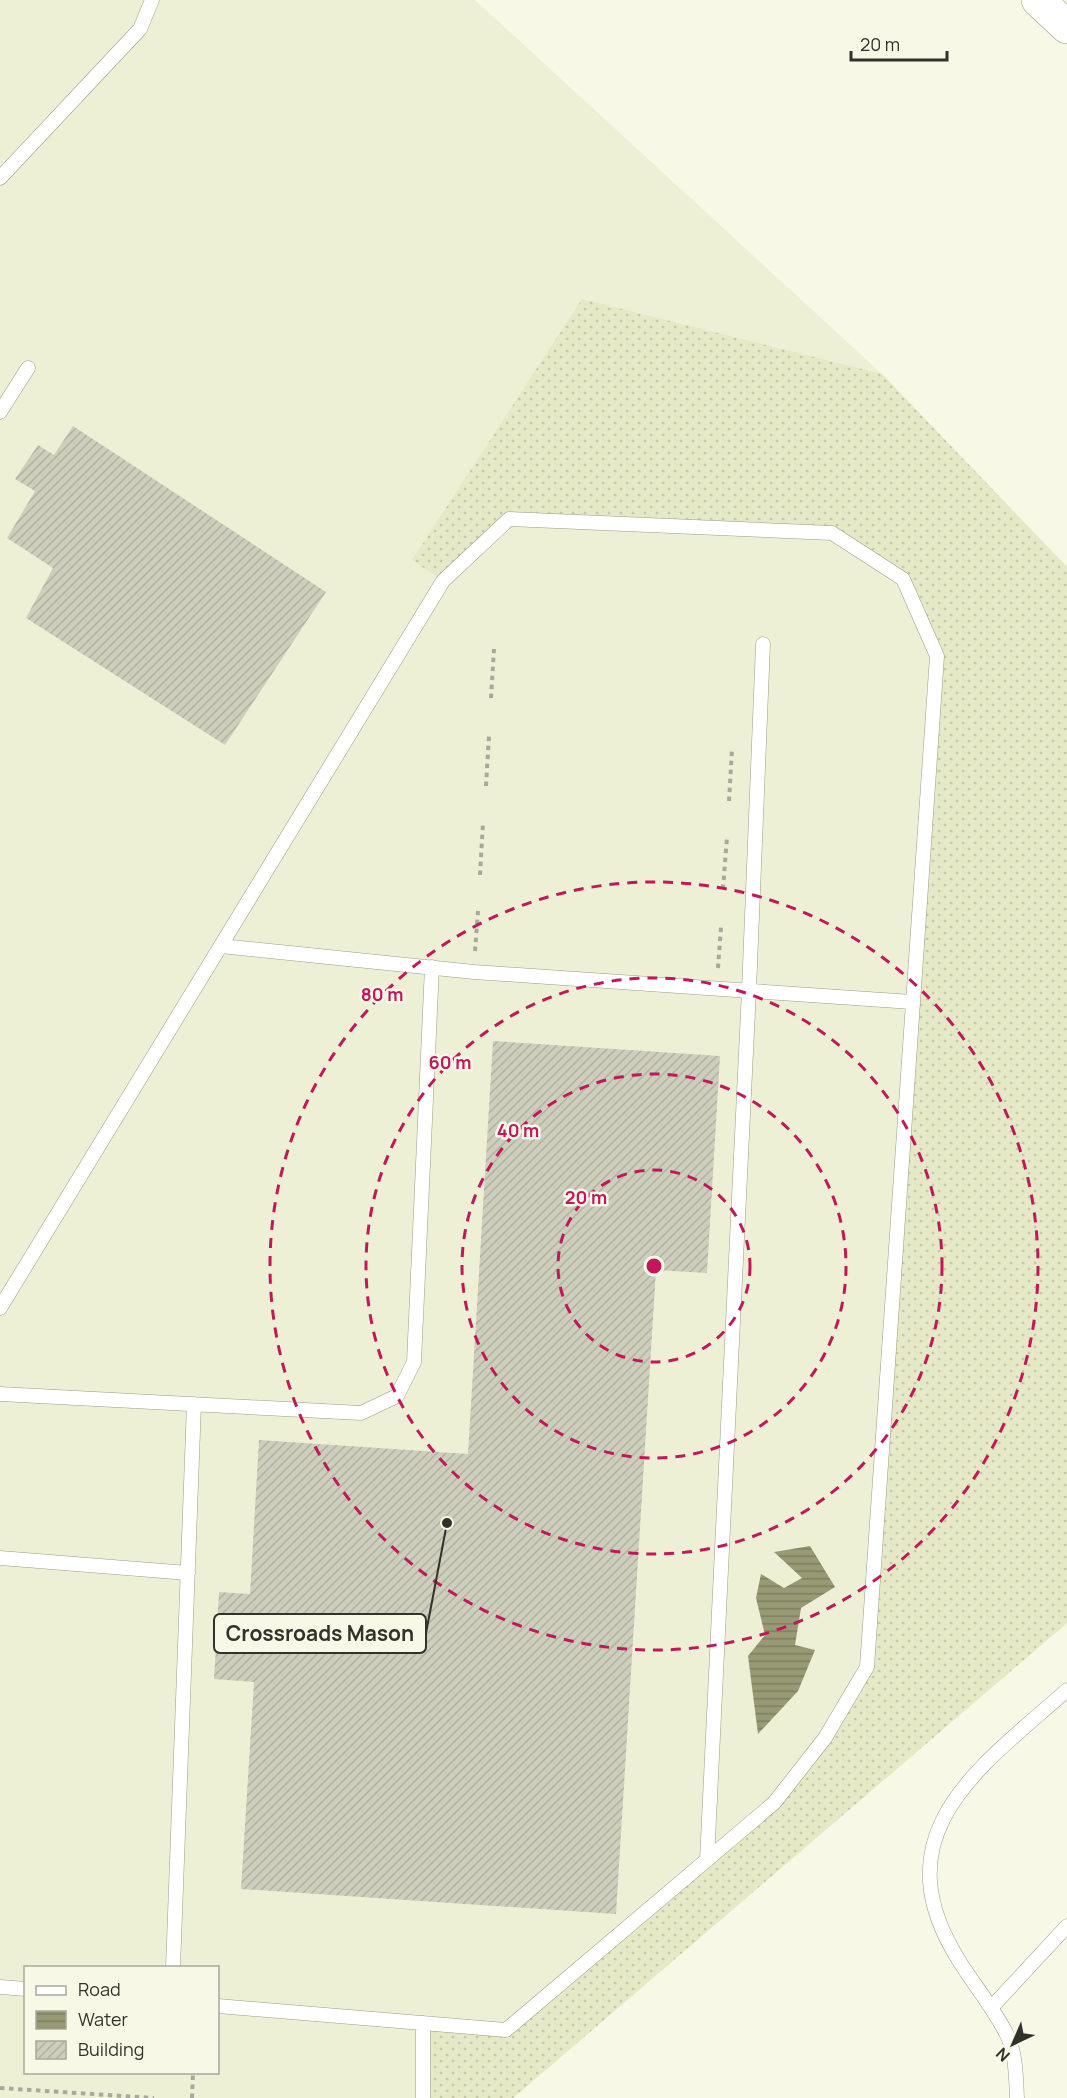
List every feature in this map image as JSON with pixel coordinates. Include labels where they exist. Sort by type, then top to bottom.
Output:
[{"type":"street","points":[[1038,0],[1067,27]]},
{"type":"lane","points":[[0,178],[140,29],[152,0]]},
{"type":"lane","points":[[0,412],[28,368]]},
{"type":"lane","points":[[0,1308],[443,581],[509,519],[832,533],[903,579],[937,656],[867,1667],[825,1738],[774,1803],[506,2030],[219,2006]]},
{"type":"lane","points":[[707,1860],[749,990],[763,644]]},
{"type":"lane","points":[[221,946],[432,968],[912,1002]]},
{"type":"lane","points":[[0,1394],[361,1413],[397,1396],[414,1362],[432,968]]},
{"type":"lane","points":[[173,1966],[194,1404]]},
{"type":"lane","points":[[0,1558],[188,1573]]},
{"type":"lane","points":[[1017,2098],[1008,2037],[956,1957],[937,1915],[930,1868],[932,1844],[940,1822],[952,1801],[983,1765],[1067,1690]]},
{"type":"lane","points":[[991,2008],[1067,1926]]},
{"type":"lane","points":[[0,1987],[24,1989]]},
{"type":"lane","points":[[423,2023],[423,2098]]},
{"type":"path","points":[[491,698],[494,649]]},
{"type":"path","points":[[486,786],[489,735]]},
{"type":"path","points":[[729,801],[732,749]]},
{"type":"path","points":[[480,875],[483,823]]},
{"type":"path","points":[[723,889],[727,837]]},
{"type":"path","points":[[475,953],[478,911]]},
{"type":"path","points":[[718,975],[721,927]]},
{"type":"path","points":[[192,2098],[193,2074]]},
{"type":"path","points":[[0,2088],[154,2098]]},
{"type":"shaded area","points":[[0,0],[475,0],[882,374],[1067,567],[1067,1623],[513,2098],[0,2098]]},
{"type":"shaded area","points":[[582,299],[882,374],[1067,567],[1067,1623],[513,2098],[423,2098],[423,2023],[506,2030],[774,1803],[867,1667],[937,656],[903,579],[832,533],[509,519],[443,581],[412,560]]},
{"type":"water","points":[[810,1546],[835,1587],[801,1608],[795,1645],[815,1650],[798,1691],[758,1734],[748,1656],[765,1635],[756,1598],[761,1574],[784,1588],[802,1578],[774,1552]]},
{"type":"building","points":[[73,426],[326,592],[225,745],[26,618],[53,568],[7,538],[35,491],[15,479],[38,445],[54,455]]},
{"type":"building","points":[[493,1041],[720,1056],[707,1273],[656,1270],[616,1914],[241,1889],[254,1682],[214,1679],[219,1592],[250,1594],[259,1440],[468,1454]]},
{"type":"place","name":"Crossroads Mason","points":[[447,1523]]}]
